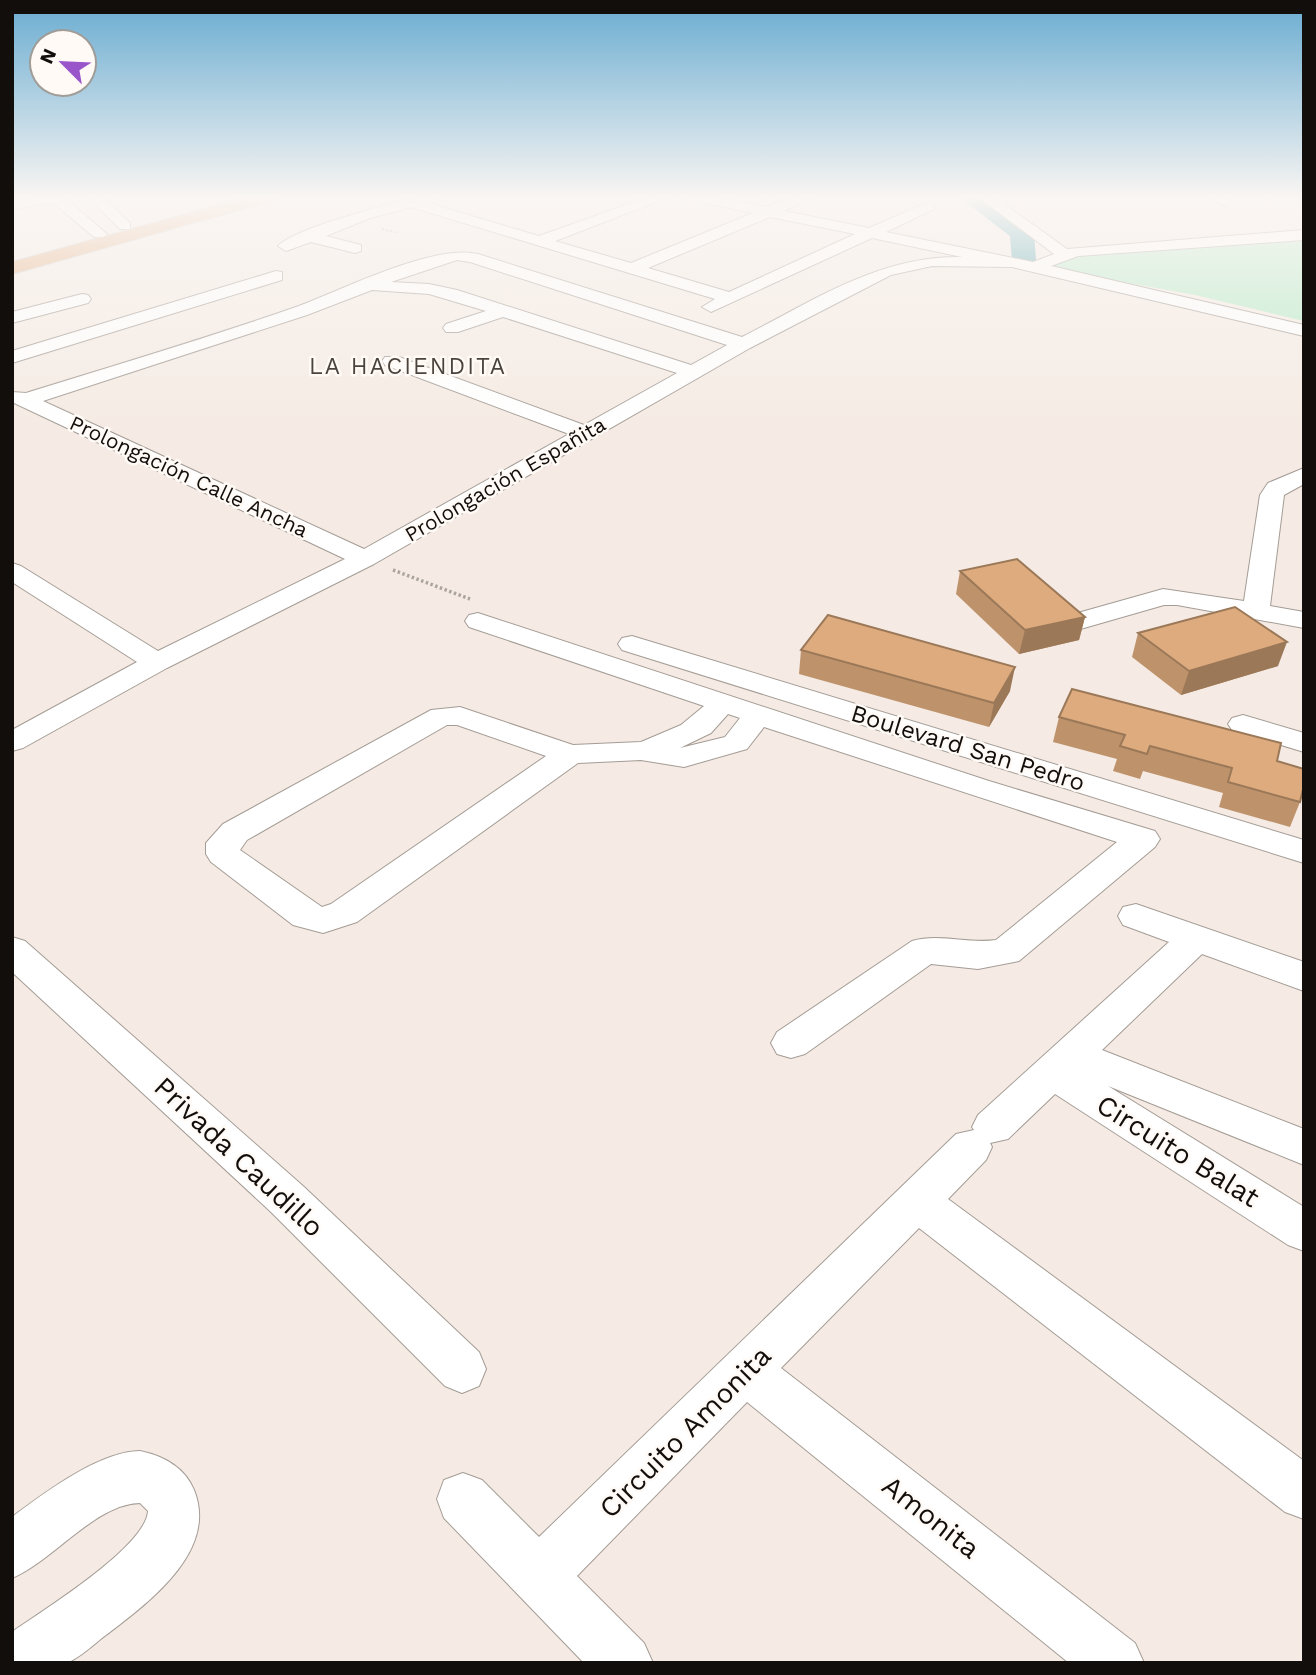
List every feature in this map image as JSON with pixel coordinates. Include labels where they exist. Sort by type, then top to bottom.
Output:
[{"type":"street","points":[[19,397],[377,290],[412,274]]},
{"type":"street","points":[[525,274],[743,344]]},
{"type":"street","points":[[649,274],[731,298]]},
{"type":"street","points":[[692,315],[783,274]]},
{"type":"street","name":"Prolongación Españita","points":[[12,742],[157,662],[365,559],[743,344],[885,274]]},
{"type":"street","points":[[1064,274],[1304,331]]},
{"type":"street","points":[[12,357],[276,276]]},
{"type":"street","points":[[377,290],[410,288],[438,291],[692,372]]},
{"type":"street","points":[[12,318],[82,299]]},
{"type":"street","points":[[452,328],[503,311]]},
{"type":"street","points":[[392,361],[585,433]]},
{"type":"street","name":"Prolongación Calle Ancha","points":[[19,397],[365,559]]},
{"type":"street","points":[[1256,611],[1272,495],[1276,488],[1304,475]]},
{"type":"street","points":[[12,571],[157,662]]},
{"type":"street","points":[[1070,624],[1163,597],[1304,620]]},
{"type":"street","points":[[1098,618],[1113,641]]},
{"type":"street","name":"Boulevard San Pedro","points":[[478,621],[721,703],[1143,839],[1006,953],[978,956],[925,950],[791,1043]]},
{"type":"street","name":"Boulevard San Pedro","points":[[632,644],[1304,852]]},
{"type":"street","points":[[641,751],[692,734],[711,721],[721,703]]},
{"type":"street","points":[[805,730],[829,705]]},
{"type":"street","points":[[570,754],[344,913],[323,920],[306,916],[223,854],[223,843],[235,832],[441,716],[460,716],[570,754],[641,751],[684,758],[736,743],[758,715]]},
{"type":"street","points":[[1244,724],[1304,743]]},
{"type":"street","points":[[1136,916],[1304,977]]},
{"type":"street","points":[[1062,1063],[1196,938]]},
{"type":"street","name":"Privada Caudillo","points":[[12,950],[287,1199],[462,1369]]},
{"type":"street","name":"Circuito Amonita","points":[[538,1576],[982,1137],[1062,1063]]},
{"type":"street","name":"Circuito Balat","points":[[1062,1063],[1304,1147]]},
{"type":"street","name":"Circuito Balat","points":[[1062,1063],[1304,1231]]},
{"type":"street","points":[[917,1201],[1304,1493]]},
{"type":"street","name":"Amonita","points":[[747,1371],[1115,1663]]},
{"type":"street","points":[[12,1551],[79,1503],[131,1478],[155,1482],[173,1500],[176,1515],[169,1534],[152,1556],[124,1584],[16,1663]]},
{"type":"street","points":[[463,1499],[624,1663]]},
{"type":"green space","points":[[1080,274],[1304,274],[1304,321],[1195,295]]},
{"type":"building","points":[[1017,559],[1085,617],[1025,630],[960,571]]},
{"type":"building","points":[[1235,607],[1287,642],[1189,671],[1138,633]]},
{"type":"building","points":[[828,615],[1015,667],[994,703],[801,650]]},
{"type":"building","points":[[1072,689],[1281,743],[1277,761],[1304,769],[1300,802],[1228,782],[1232,768],[1150,746],[1147,754],[1120,746],[1125,735],[1059,717]]},
{"type":"district","name":"LA HACIENDITA","points":[[408,366]]}]
